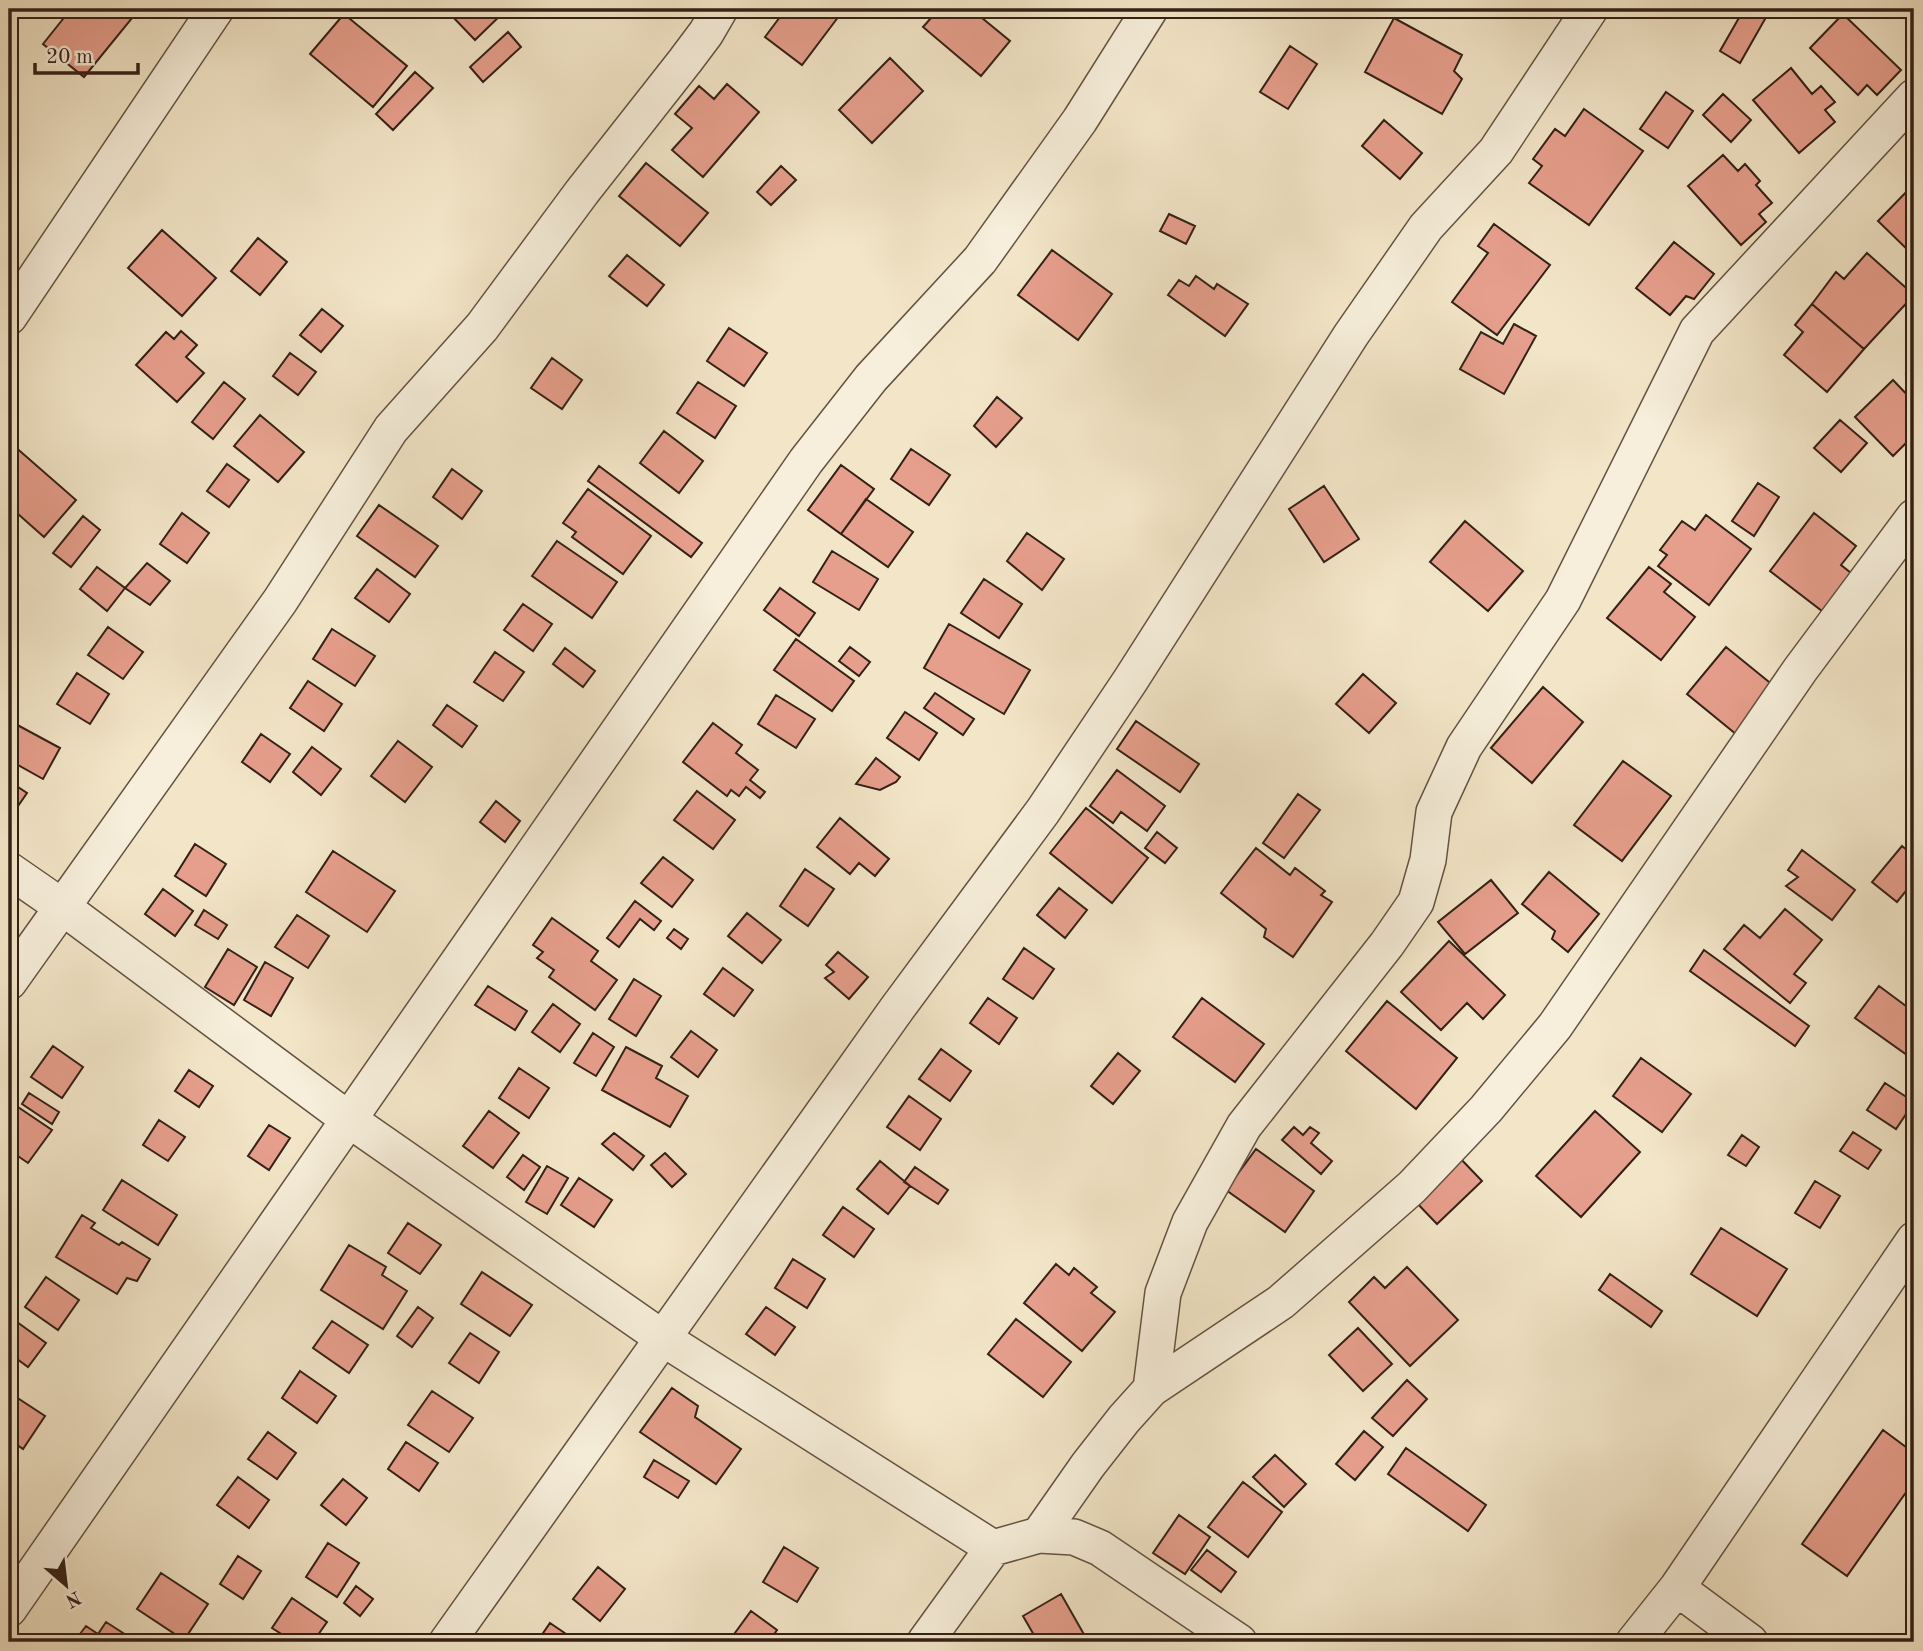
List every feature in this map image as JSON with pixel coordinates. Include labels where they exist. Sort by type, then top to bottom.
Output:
[{"type":"street","points":[[9,317],[216,9]]},
{"type":"street","points":[[9,982],[280,601],[391,429],[482,327],[582,192],[699,42],[720,9]]},
{"type":"street","points":[[9,1609],[806,461],[871,378],[980,260],[1080,120],[1150,9]]},
{"type":"street","points":[[447,1642],[896,1010],[1043,811],[1138,669],[1351,335],[1426,227],[1496,151],[1590,9]]},
{"type":"street","points":[[1151,1389],[1163,1293],[1190,1222],[1244,1126],[1387,944],[1416,902],[1428,860],[1434,812],[1464,747],[1563,600],[1697,331],[1914,97]]},
{"type":"street","points":[[1040,1535],[1088,1465],[1151,1389],[1281,1302],[1412,1187],[1486,1109],[1555,1026],[1800,670],[1914,517]]},
{"type":"street","points":[[9,870],[348,1119],[664,1339],[993,1548]]},
{"type":"street","points":[[1634,1642],[1677,1588],[1914,1240]]},
{"type":"street","points":[[925,1642],[993,1548],[1040,1535],[1074,1537],[1100,1548],[1239,1642]]},
{"type":"street","points":[[1677,1588],[1750,1642]]},
{"type":"building","points":[[71,9],[133,9],[137,12],[84,77],[43,44]]},
{"type":"building","points":[[457,9],[507,9],[475,40],[451,15]]},
{"type":"building","points":[[786,9],[838,9],[842,12],[802,65],[765,37]]},
{"type":"building","points":[[939,9],[971,9],[1010,41],[981,76],[923,27]]},
{"type":"building","points":[[1016,9],[1036,9],[1029,18]]},
{"type":"building","points":[[1744,9],[1763,9],[1769,12],[1740,63],[1720,51]]},
{"type":"building","points":[[344,14],[407,66],[373,107],[310,54]]},
{"type":"building","points":[[1843,14],[1901,70],[1877,95],[1867,85],[1858,95],[1810,48]]},
{"type":"building","points":[[1394,18],[1462,55],[1454,71],[1462,79],[1442,114],[1365,72]]},
{"type":"building","points":[[508,32],[521,47],[483,82],[470,67]]},
{"type":"building","points":[[1290,46],[1317,64],[1288,109],[1260,92]]},
{"type":"building","points":[[890,58],[923,91],[872,143],[839,110]]},
{"type":"building","points":[[1791,68],[1812,94],[1821,86],[1835,102],[1825,110],[1835,122],[1799,153],[1753,100]]},
{"type":"building","points":[[415,72],[433,88],[393,130],[376,114]]},
{"type":"building","points":[[727,84],[759,112],[703,177],[672,150],[692,128],[675,114],[699,86],[714,99]]},
{"type":"building","points":[[1666,92],[1693,111],[1668,148],[1640,129]]},
{"type":"building","points":[[1723,94],[1751,120],[1731,142],[1703,115]]},
{"type":"building","points":[[1584,109],[1643,151],[1589,225],[1529,183],[1542,166],[1533,159],[1555,129],[1565,136]]},
{"type":"building","points":[[1384,120],[1422,153],[1400,179],[1362,146]]},
{"type":"building","points":[[1723,155],[1738,171],[1745,164],[1760,181],[1756,185],[1772,203],[1759,214],[1766,222],[1741,245],[1688,186]]},
{"type":"building","points":[[646,163],[708,213],[680,246],[619,196]]},
{"type":"building","points":[[781,166],[796,180],[771,205],[757,192]]},
{"type":"building","points":[[1914,184],[1914,256],[1878,221]]},
{"type":"building","points":[[1169,214],[1195,226],[1186,244],[1160,231]]},
{"type":"building","points":[[1494,224],[1550,265],[1497,335],[1452,302],[1488,253],[1478,246]]},
{"type":"building","points":[[162,230],[216,278],[182,316],[128,268]]},
{"type":"building","points":[[258,238],[287,262],[260,295],[231,271]]},
{"type":"building","points":[[1674,242],[1714,274],[1694,299],[1686,296],[1670,315],[1636,288]]},
{"type":"building","points":[[1052,250],[1112,294],[1078,340],[1018,295]]},
{"type":"building","points":[[1867,253],[1914,295],[1864,349],[1812,304],[1836,272],[1844,279]]},
{"type":"building","points":[[627,255],[664,285],[647,306],[609,276]]},
{"type":"building","points":[[1196,276],[1214,289],[1217,284],[1248,304],[1225,336],[1168,295],[1179,280],[1189,286]]},
{"type":"building","points":[[1812,304],[1864,349],[1827,392],[1784,355],[1803,332],[1795,325]]},
{"type":"building","points":[[322,309],[343,326],[321,352],[300,335]]},
{"type":"building","points":[[1514,324],[1536,336],[1504,394],[1460,369],[1481,332],[1503,344]]},
{"type":"building","points":[[729,328],[767,353],[744,386],[707,361]]},
{"type":"building","points":[[181,331],[197,345],[186,357],[204,373],[177,402],[136,365],[166,332],[174,339]]},
{"type":"building","points":[[290,353],[316,372],[298,395],[273,376]]},
{"type":"building","points":[[552,358],[582,380],[562,409],[531,388]]},
{"type":"building","points":[[1914,366],[1914,382],[1906,374]]},
{"type":"building","points":[[1893,380],[1914,402],[1914,435],[1893,456],[1855,417]]},
{"type":"building","points":[[224,382],[245,399],[213,439],[192,422]]},
{"type":"building","points":[[698,382],[736,406],[715,438],[677,413]]},
{"type":"building","points":[[997,397],[1022,418],[996,447],[974,426]]},
{"type":"building","points":[[260,415],[304,452],[278,482],[234,446]]},
{"type":"building","points":[[1840,420],[1867,443],[1841,472],[1814,448]]},
{"type":"building","points":[[664,431],[703,461],[679,493],[640,463]]},
{"type":"building","points":[[13,445],[76,500],[44,537],[9,506],[9,450]]},
{"type":"building","points":[[911,449],[950,475],[929,505],[891,479]]},
{"type":"building","points":[[227,464],[249,480],[229,507],[207,491]]},
{"type":"building","points":[[841,465],[874,489],[841,534],[808,510]]},
{"type":"building","points":[[599,466],[702,543],[691,557],[588,481]]},
{"type":"building","points":[[452,469],[482,491],[462,519],[433,497]]},
{"type":"building","points":[[1758,483],[1779,497],[1754,536],[1732,521]]},
{"type":"building","points":[[1324,486],[1359,539],[1324,562],[1289,509]]},
{"type":"building","points":[[588,489],[651,536],[623,574],[572,537],[576,532],[563,523]]},
{"type":"building","points":[[866,499],[913,532],[888,567],[841,534]]},
{"type":"building","points":[[379,505],[438,546],[415,577],[357,536]]},
{"type":"building","points":[[182,513],[209,533],[187,563],[160,544]]},
{"type":"building","points":[[1814,513],[1856,546],[1841,565],[1851,573],[1822,611],[1770,571]]},
{"type":"building","points":[[1706,515],[1751,549],[1709,605],[1658,566],[1667,555],[1660,550],[1682,521],[1695,530]]},
{"type":"building","points":[[83,516],[100,530],[71,567],[53,553]]},
{"type":"building","points":[[1465,521],[1523,571],[1488,611],[1430,562]]},
{"type":"building","points":[[1027,533],[1064,559],[1042,590],[1007,561]]},
{"type":"building","points":[[557,541],[617,582],[592,618],[532,576]]},
{"type":"building","points":[[832,551],[878,579],[859,610],[813,582]]},
{"type":"building","points":[[147,563],[170,581],[150,605],[125,588]]},
{"type":"building","points":[[97,567],[125,588],[107,611],[80,589]]},
{"type":"building","points":[[1649,567],[1671,584],[1664,592],[1695,617],[1661,660],[1607,618]]},
{"type":"building","points":[[377,569],[410,594],[389,622],[355,598]]},
{"type":"building","points":[[984,579],[1022,604],[999,638],[961,613]]},
{"type":"building","points":[[780,588],[815,613],[799,636],[764,610]]},
{"type":"building","points":[[523,604],[552,624],[533,651],[504,630]]},
{"type":"building","points":[[949,624],[1030,670],[1004,714],[924,668]]},
{"type":"building","points":[[108,627],[143,652],[123,679],[88,655]]},
{"type":"building","points":[[332,629],[375,656],[355,686],[313,659]]},
{"type":"building","points":[[796,639],[854,681],[832,711],[774,670]]},
{"type":"building","points":[[850,647],[870,662],[859,676],[839,661]]},
{"type":"building","points":[[1726,647],[1774,686],[1748,744],[1687,694]]},
{"type":"building","points":[[565,648],[595,671],[583,687],[553,664]]},
{"type":"building","points":[[495,652],[524,672],[503,701],[474,682]]},
{"type":"building","points":[[77,673],[109,694],[90,724],[57,704]]},
{"type":"building","points":[[1363,674],[1396,703],[1369,733],[1336,704]]},
{"type":"building","points":[[308,681],[342,704],[324,731],[290,708]]},
{"type":"building","points":[[1543,687],[1583,722],[1532,783],[1491,748]]},
{"type":"building","points":[[935,693],[974,719],[963,735],[924,708]]},
{"type":"building","points":[[776,695],[815,719],[796,748],[758,724]]},
{"type":"building","points":[[447,705],[477,726],[462,747],[433,725]]},
{"type":"building","points":[[905,712],[937,733],[919,760],[887,738]]},
{"type":"building","points":[[10,721],[60,748],[43,779],[9,760]]},
{"type":"building","points":[[1136,721],[1199,764],[1180,792],[1117,749]]},
{"type":"building","points":[[713,723],[742,745],[736,753],[758,770],[750,780],[765,792],[760,798],[746,787],[739,796],[731,790],[727,796],[683,762]]},
{"type":"building","points":[[261,734],[290,754],[270,782],[242,762]]},
{"type":"building","points":[[398,741],[432,767],[405,802],[371,776]]},
{"type":"building","points":[[312,747],[341,769],[321,795],[293,772]]},
{"type":"building","points":[[876,758],[900,777],[880,790],[856,784]]},
{"type":"building","points":[[1623,761],[1671,796],[1622,861],[1574,825]]},
{"type":"building","points":[[1117,770],[1165,806],[1147,831],[1121,812],[1113,823],[1090,806]]},
{"type":"building","points":[[9,781],[27,793],[9,819]]},
{"type":"building","points":[[697,791],[735,820],[713,849],[674,820]]},
{"type":"building","points":[[1298,794],[1320,810],[1284,858],[1263,843]]},
{"type":"building","points":[[496,801],[520,821],[505,842],[480,822]]},
{"type":"building","points":[[1086,808],[1148,858],[1112,903],[1050,853]]},
{"type":"building","points":[[840,818],[889,859],[875,876],[859,863],[850,874],[817,847]]},
{"type":"building","points":[[1157,832],[1177,848],[1165,863],[1145,848]]},
{"type":"building","points":[[195,844],[226,864],[206,896],[175,876]]},
{"type":"building","points":[[1902,846],[1914,856],[1914,881],[1897,902],[1872,882]]},
{"type":"building","points":[[1256,848],[1290,875],[1295,868],[1325,891],[1321,895],[1332,902],[1293,957],[1264,937],[1266,929],[1221,893]]},
{"type":"building","points":[[1802,850],[1855,890],[1832,920],[1786,886],[1798,877],[1788,870]]},
{"type":"building","points":[[333,851],[395,891],[367,932],[306,892]]},
{"type":"building","points":[[663,857],[693,880],[672,907],[641,883]]},
{"type":"building","points":[[805,869],[834,889],[808,926],[780,906]]},
{"type":"building","points":[[1549,872],[1599,914],[1568,952],[1552,939],[1555,931],[1522,904]]},
{"type":"building","points":[[1491,880],[1518,913],[1465,954],[1438,922]]},
{"type":"building","points":[[1059,888],[1087,910],[1065,938],[1037,915]]},
{"type":"building","points":[[163,889],[193,911],[175,936],[145,914]]},
{"type":"building","points":[[635,901],[661,921],[654,930],[640,919],[619,947],[607,938]]},
{"type":"building","points":[[1785,909],[1822,940],[1794,974],[1806,983],[1790,1003],[1724,949],[1744,925],[1760,938]]},
{"type":"building","points":[[204,910],[227,925],[218,939],[195,925]]},
{"type":"building","points":[[747,913],[781,940],[762,963],[728,936]]},
{"type":"building","points":[[297,915],[329,936],[308,968],[275,947]]},
{"type":"building","points":[[552,918],[598,951],[591,961],[617,980],[595,1010],[549,977],[554,970],[537,958],[543,952],[533,945]]},
{"type":"building","points":[[674,929],[688,939],[681,949],[667,938]]},
{"type":"building","points":[[1449,941],[1505,995],[1483,1019],[1467,1003],[1441,1030],[1401,992]]},
{"type":"building","points":[[1024,948],[1054,969],[1033,999],[1003,979]]},
{"type":"building","points":[[228,949],[257,967],[234,1005],[205,987]]},
{"type":"building","points":[[1704,950],[1809,1026],[1795,1046],[1690,971]]},
{"type":"building","points":[[838,952],[868,977],[849,999],[825,978],[834,972],[826,965]]},
{"type":"building","points":[[265,962],[293,978],[271,1016],[244,1000]]},
{"type":"building","points":[[723,968],[753,990],[734,1016],[704,994]]},
{"type":"building","points":[[634,979],[661,996],[636,1036],[609,1019]]},
{"type":"building","points":[[488,986],[527,1011],[515,1030],[475,1005]]},
{"type":"building","points":[[1879,986],[1914,1012],[1914,1045],[1907,1055],[1855,1018]]},
{"type":"building","points":[[988,998],[1017,1018],[999,1044],[970,1023]]},
{"type":"building","points":[[1202,998],[1264,1044],[1235,1082],[1173,1037]]},
{"type":"building","points":[[1387,1001],[1457,1058],[1416,1109],[1346,1051]]},
{"type":"building","points":[[553,1004],[580,1024],[560,1052],[532,1032]]},
{"type":"building","points":[[691,1031],[717,1050],[698,1077],[671,1057]]},
{"type":"building","points":[[593,1033],[614,1047],[596,1076],[574,1063]]},
{"type":"building","points":[[53,1046],[83,1067],[62,1098],[31,1077]]},
{"type":"building","points":[[626,1047],[662,1066],[656,1078],[688,1096],[670,1127],[602,1090]]},
{"type":"building","points":[[941,1049],[971,1071],[950,1101],[919,1079]]},
{"type":"building","points":[[1118,1053],[1140,1071],[1113,1104],[1091,1086]]},
{"type":"building","points":[[1641,1058],[1691,1094],[1662,1132],[1613,1096]]},
{"type":"building","points":[[519,1068],[549,1088],[529,1118],[499,1098]]},
{"type":"building","points":[[189,1070],[213,1086],[199,1107],[175,1091]]},
{"type":"building","points":[[1885,1083],[1914,1102],[1896,1129],[1867,1110]]},
{"type":"building","points":[[29,1093],[59,1112],[52,1124],[22,1104]]},
{"type":"building","points":[[909,1096],[941,1119],[920,1150],[887,1127]]},
{"type":"building","points":[[9,1101],[52,1130],[28,1163],[9,1150]]},
{"type":"building","points":[[489,1111],[519,1133],[493,1168],[463,1146]]},
{"type":"building","points":[[1595,1111],[1640,1152],[1581,1217],[1536,1176]]},
{"type":"building","points":[[159,1120],[185,1137],[168,1161],[143,1145]]},
{"type":"building","points":[[269,1125],[290,1138],[269,1170],[248,1156]]},
{"type":"building","points":[[1294,1127],[1303,1135],[1310,1127],[1319,1133],[1311,1143],[1332,1161],[1321,1174],[1282,1140]]},
{"type":"building","points":[[1853,1132],[1881,1150],[1868,1169],[1840,1151]]},
{"type":"building","points":[[614,1133],[644,1156],[633,1170],[602,1144]]},
{"type":"building","points":[[1742,1135],[1759,1147],[1746,1166],[1728,1155]]},
{"type":"building","points":[[1256,1149],[1314,1191],[1285,1232],[1226,1190]]},
{"type":"building","points":[[665,1153],[686,1174],[672,1187],[651,1165]]},
{"type":"building","points":[[523,1155],[540,1167],[524,1190],[507,1177]]},
{"type":"building","points":[[1458,1156],[1482,1181],[1437,1224],[1413,1199]]},
{"type":"building","points":[[880,1161],[910,1186],[888,1214],[857,1189]]},
{"type":"building","points":[[547,1166],[568,1178],[547,1214],[526,1202]]},
{"type":"building","points":[[915,1167],[948,1190],[938,1204],[904,1182]]},
{"type":"building","points":[[579,1178],[612,1200],[594,1227],[561,1205]]},
{"type":"building","points":[[122,1180],[177,1215],[158,1245],[103,1210]]},
{"type":"building","points":[[1815,1181],[1840,1196],[1820,1228],[1795,1213]]},
{"type":"building","points":[[843,1207],[874,1229],[854,1257],[823,1235]]},
{"type":"building","points":[[82,1215],[95,1223],[91,1228],[150,1259],[137,1281],[127,1278],[117,1294],[56,1257]]},
{"type":"building","points":[[408,1223],[441,1245],[420,1274],[388,1253]]},
{"type":"building","points":[[1721,1228],[1787,1269],[1757,1316],[1691,1274]]},
{"type":"building","points":[[349,1245],[386,1267],[382,1275],[407,1291],[383,1329],[321,1290]]},
{"type":"building","points":[[793,1259],[825,1279],[807,1308],[775,1288]]},
{"type":"building","points":[[1056,1264],[1069,1275],[1074,1268],[1097,1287],[1091,1293],[1115,1312],[1082,1351],[1024,1303]]},
{"type":"building","points":[[1407,1267],[1458,1320],[1410,1366],[1349,1302],[1374,1277],[1385,1288]]},
{"type":"building","points":[[482,1272],[532,1305],[510,1336],[461,1304]]},
{"type":"building","points":[[1610,1274],[1662,1311],[1651,1327],[1599,1290]]},
{"type":"building","points":[[46,1277],[79,1300],[58,1330],[25,1307]]},
{"type":"building","points":[[418,1307],[433,1318],[412,1347],[397,1336]]},
{"type":"building","points":[[766,1307],[795,1327],[775,1355],[746,1334]]},
{"type":"building","points":[[1016,1319],[1071,1362],[1043,1397],[988,1354]]},
{"type":"building","points":[[332,1321],[368,1345],[349,1373],[313,1348]]},
{"type":"building","points":[[17,1322],[46,1343],[28,1367],[9,1353],[9,1334]]},
{"type":"building","points":[[1358,1328],[1392,1364],[1363,1391],[1329,1355]]},
{"type":"building","points":[[470,1333],[499,1352],[479,1383],[449,1363]]},
{"type":"building","points":[[300,1371],[336,1396],[317,1423],[282,1398]]},
{"type":"building","points":[[1407,1380],[1427,1399],[1393,1436],[1372,1418]]},
{"type":"building","points":[[672,1388],[698,1406],[695,1417],[741,1449],[716,1484],[640,1432]]},
{"type":"building","points":[[432,1391],[473,1418],[449,1452],[408,1425]]},
{"type":"building","points":[[13,1395],[45,1416],[23,1449],[9,1439],[9,1401]]},
{"type":"building","points":[[1883,1430],[1914,1453],[1914,1481],[1847,1576],[1802,1544]]},
{"type":"building","points":[[1364,1431],[1383,1447],[1355,1480],[1336,1464]]},
{"type":"building","points":[[268,1432],[296,1453],[277,1479],[248,1459]]},
{"type":"building","points":[[406,1442],[438,1463],[419,1491],[388,1469]]},
{"type":"building","points":[[1406,1448],[1486,1505],[1468,1531],[1388,1474]]},
{"type":"building","points":[[1275,1455],[1306,1484],[1284,1507],[1253,1477]]},
{"type":"building","points":[[654,1460],[689,1481],[678,1498],[644,1477]]},
{"type":"building","points":[[238,1477],[269,1500],[249,1528],[217,1505]]},
{"type":"building","points":[[343,1479],[367,1498],[346,1525],[321,1505]]},
{"type":"building","points":[[1243,1482],[1282,1512],[1248,1557],[1208,1527]]},
{"type":"building","points":[[1179,1515],[1210,1537],[1185,1574],[1153,1553]]},
{"type":"building","points":[[328,1543],[359,1563],[337,1597],[306,1577]]},
{"type":"building","points":[[784,1547],[818,1568],[797,1602],[763,1582]]},
{"type":"building","points":[[1207,1550],[1236,1572],[1221,1592],[1191,1570]]},
{"type":"building","points":[[238,1556],[261,1571],[243,1599],[220,1584]]},
{"type":"building","points":[[598,1567],[625,1589],[600,1621],[573,1599]]},
{"type":"building","points":[[161,1573],[208,1604],[184,1640],[137,1609]]},
{"type":"building","points":[[356,1586],[373,1599],[360,1616],[344,1603]]},
{"type":"building","points":[[1061,1594],[1086,1638],[1079,1642],[1038,1642],[1023,1616]]},
{"type":"building","points":[[292,1598],[327,1622],[313,1642],[294,1642],[272,1628]]},
{"type":"building","points":[[751,1611],[777,1630],[769,1642],[739,1642],[732,1637]]},
{"type":"building","points":[[106,1622],[137,1642],[74,1642],[86,1626],[98,1634]]},
{"type":"building","points":[[550,1623],[575,1640],[574,1642],[537,1642]]}]
